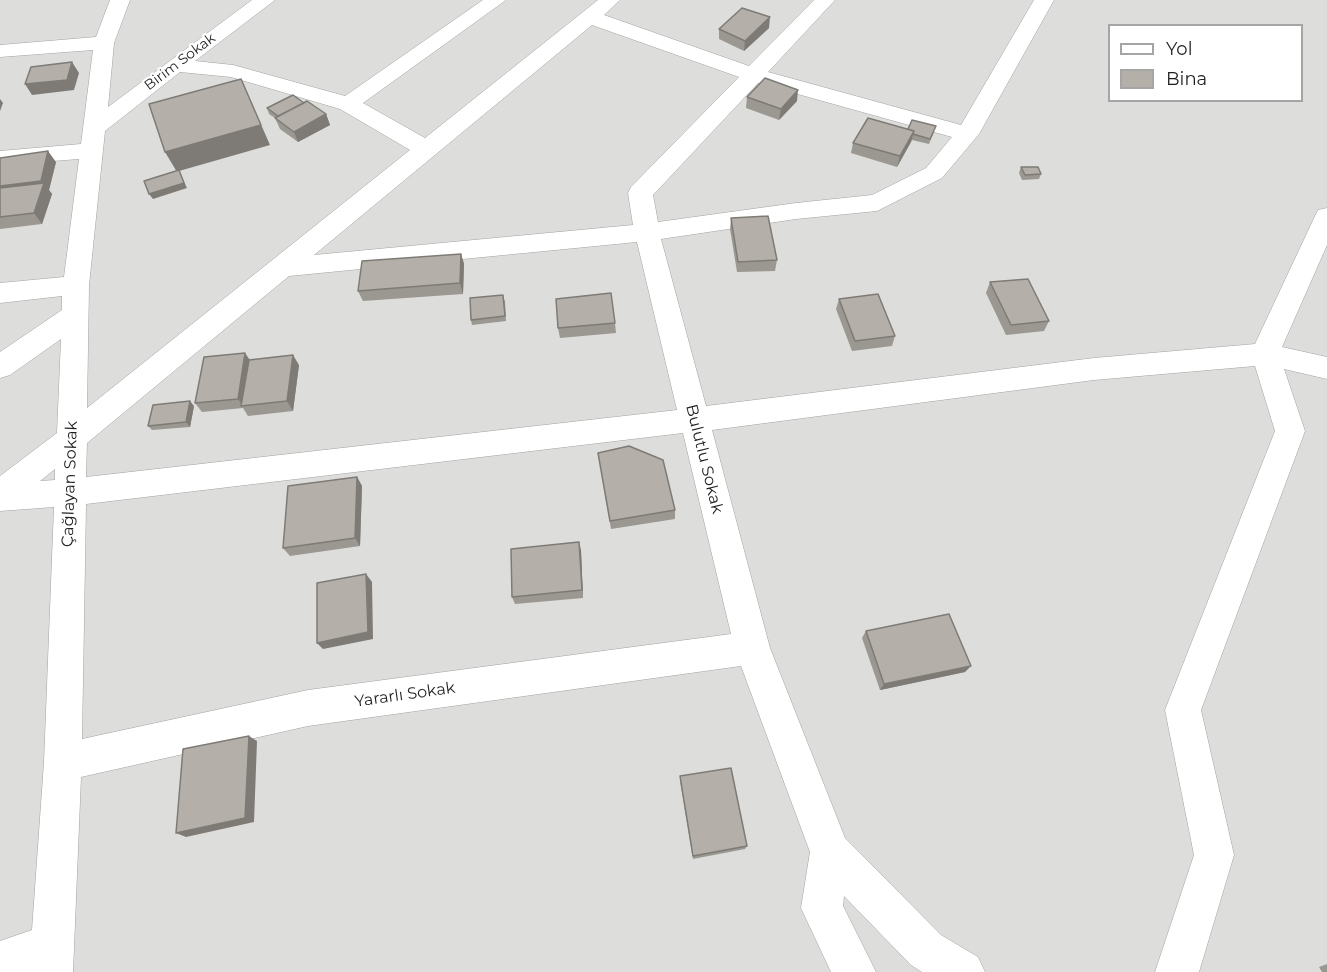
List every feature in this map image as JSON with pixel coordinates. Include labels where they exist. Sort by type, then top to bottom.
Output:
[{"type":"street","name":"Çağlayan Sokak","points":[[52,958],[63,762],[75,300],[104,43],[120,0]]},
{"type":"street","name":"Birim Sokak","points":[[95,138],[175,64],[265,0]]},
{"type":"street","points":[[348,104],[496,0]]},
{"type":"street","points":[[0,495],[610,0]]},
{"type":"street","name":"Bulutlu Sokak","points":[[825,0],[640,193],[647,232],[752,648],[830,852],[822,908],[854,972]]},
{"type":"street","points":[[280,268],[647,232],[796,211],[878,204],[934,173],[967,134],[1044,0]]},
{"type":"street","points":[[589,17],[754,75],[967,134]]},
{"type":"street","points":[[0,51],[104,43]]},
{"type":"street","points":[[175,64],[232,70],[348,104],[426,149]]},
{"type":"street","points":[[0,158],[95,138]]},
{"type":"street","points":[[1177,972],[1214,855],[1184,710],[1290,431],[1265,354],[1327,216]]},
{"type":"street","points":[[0,293],[75,300]]},
{"type":"street","points":[[0,368],[75,300]]},
{"type":"street","points":[[0,495],[70,492],[694,420],[1094,369],[1265,354],[1327,368]]},
{"type":"street","name":"Yararlı Sokak","points":[[63,762],[308,708],[752,648]]},
{"type":"street","points":[[830,852],[926,950],[963,972]]},
{"type":"street","points":[[0,963],[52,958]]},
{"type":"shaded area","points":[[0,0],[1327,0],[1327,972],[0,972]]},
{"type":"building","points":[[742,8],[770,17],[745,41],[719,29]]},
{"type":"building","points":[[72,62],[67,80],[25,84],[31,67]]},
{"type":"building","points":[[765,78],[798,90],[781,109],[747,97]]},
{"type":"building","points":[[241,79],[261,125],[165,152],[149,104]]},
{"type":"building","points":[[293,95],[304,103],[278,116],[267,108]]},
{"type":"building","points":[[307,101],[326,114],[294,132],[275,118]]},
{"type":"building","points":[[868,118],[914,131],[900,156],[853,143]]},
{"type":"building","points":[[912,120],[936,126],[930,139],[913,134],[914,131],[908,129]]},
{"type":"building","points":[[48,151],[41,181],[0,186],[0,158]]},
{"type":"building","points":[[1021,167],[1038,167],[1041,174],[1025,175]]},
{"type":"building","points":[[179,170],[184,183],[149,194],[144,181]]},
{"type":"building","points":[[44,183],[34,213],[0,217],[0,188]]},
{"type":"building","points":[[768,216],[777,260],[738,262],[731,218]]},
{"type":"building","points":[[461,254],[460,283],[358,291],[362,261]]},
{"type":"building","points":[[1028,279],[1049,321],[1011,325],[990,282]]},
{"type":"building","points":[[611,293],[615,323],[558,328],[556,299]]},
{"type":"building","points":[[878,294],[895,336],[855,341],[839,299]]},
{"type":"building","points":[[503,295],[505,316],[471,320],[470,298]]},
{"type":"building","points":[[245,353],[238,399],[195,403],[204,357]]},
{"type":"building","points":[[293,355],[287,401],[241,406],[249,360]]},
{"type":"building","points":[[190,401],[186,422],[148,426],[153,405]]},
{"type":"building","points":[[629,446],[663,460],[675,510],[610,521],[598,453]]},
{"type":"building","points":[[357,477],[355,538],[283,548],[288,486]]},
{"type":"building","points":[[579,542],[582,590],[512,597],[511,549]]},
{"type":"building","points":[[366,574],[368,632],[317,643],[317,583]]},
{"type":"building","points":[[949,614],[971,666],[884,684],[866,631]]},
{"type":"building","points":[[249,736],[245,818],[176,833],[183,749]]},
{"type":"building","points":[[731,768],[747,846],[693,856],[680,776]]}]
